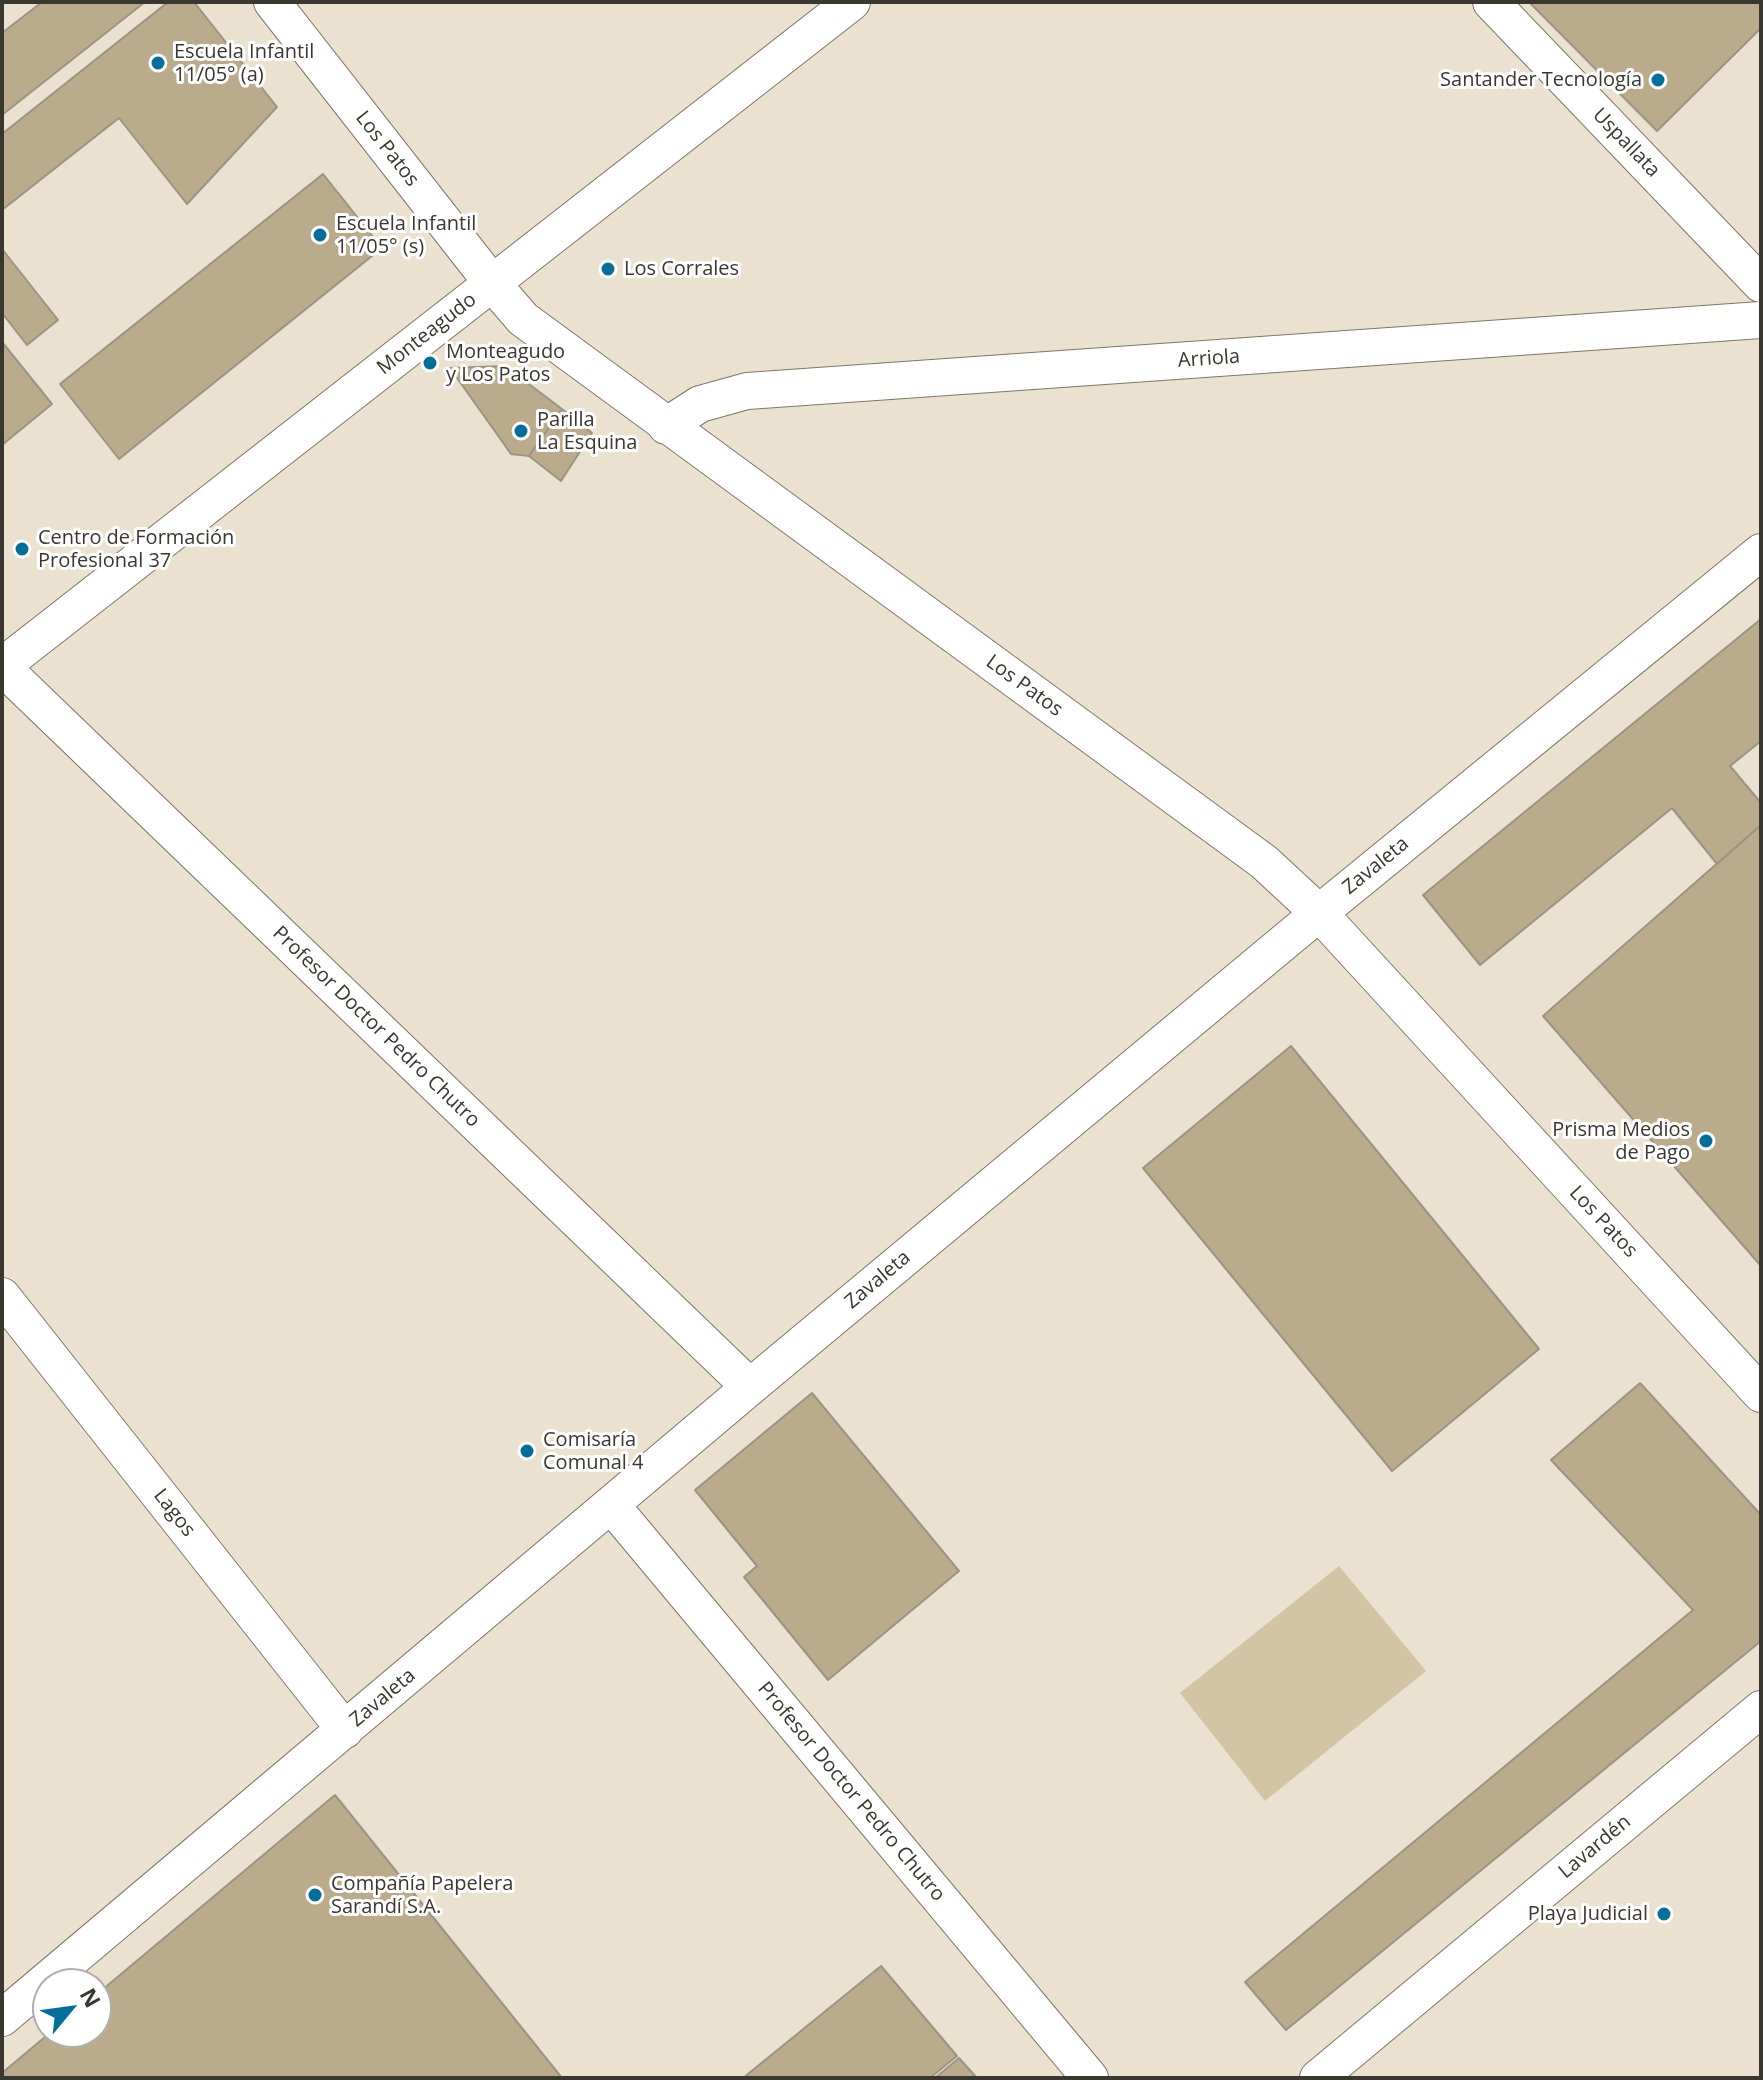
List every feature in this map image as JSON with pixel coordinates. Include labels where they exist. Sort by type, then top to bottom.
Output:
[{"type":"street","name":"Los Patos","points":[[272,2],[523,319],[1241,843],[1319,913],[1761,1394]]},
{"type":"street","name":"Monteagudo","points":[[2,666],[852,2]]},
{"type":"street","name":"Uspallata","points":[[1491,2],[1761,284]]},
{"type":"street","name":"Arriola","points":[[666,426],[700,404],[747,391],[1761,320]]},
{"type":"street","name":"Zavaleta","points":[[8,2000],[345,1730],[750,1387],[1319,913],[1761,552]]},
{"type":"street","name":"Profesor Doctor Pedro Chutro","points":[[2,666],[750,1387]]},
{"type":"street","name":"Lagos","points":[[2,1296],[345,1730]]},
{"type":"street","name":"Profesor Doctor Pedro Chutro","points":[[612,1506],[1090,2078]]},
{"type":"street","name":"Lavardén","points":[[1318,2078],[1761,1709]]},
{"type":"shaded area","points":[[1339,1566],[1426,1671],[1265,1801],[1180,1693]]},
{"type":"building","points":[[42,2],[145,2],[2,115],[2,33]]},
{"type":"building","points":[[168,2],[194,2],[277,107],[187,204],[119,118],[2,210],[2,134]]},
{"type":"building","name":"Santander Tecnología","points":[[1529,2],[1761,2],[1761,28],[1657,131]]},
{"type":"building","points":[[323,174],[382,248],[119,459],[60,384]]},
{"type":"building","points":[[2,249],[58,320],[27,345],[2,313]]},
{"type":"building","points":[[2,342],[52,404],[2,445]]},
{"type":"building","name":"Parilla La Esquina","points":[[505,366],[562,409],[529,456],[511,454],[450,368]]},
{"type":"building","points":[[562,409],[592,433],[561,481],[529,456]]},
{"type":"building","points":[[1761,619],[1761,741],[1730,766],[1761,803],[1761,825],[1717,864],[1672,808],[1480,965],[1423,895]]},
{"type":"building","name":"Prisma Medios de Pago","points":[[1761,825],[1761,1266],[1543,1016]]},
{"type":"building","points":[[1291,1046],[1539,1349],[1392,1471],[1143,1168]]},
{"type":"building","points":[[1640,1383],[1761,1515],[1761,1641],[1286,2030],[1245,1982],[1693,1610],[1551,1460]]},
{"type":"building","points":[[812,1393],[959,1571],[828,1680],[744,1577],[757,1566],[695,1490]]},
{"type":"building","name":"Compañía Papelera Sarandí S.A.","points":[[335,1795],[562,2078],[2,2078],[2,2073],[32,2048],[112,2048],[112,1982]]},
{"type":"building","points":[[881,1966],[957,2056],[930,2078],[743,2078]]},
{"type":"building","points":[[959,2058],[977,2078],[935,2078]]},
{"type":"place","name":"Escuela Infantil 11/05° (a)","points":[[158,63]]},
{"type":"place","name":"Santander Tecnología","points":[[1658,80]]},
{"type":"place","name":"Escuela Infantil 11/05° (s)","points":[[320,235]]},
{"type":"place","name":"Los Corrales","points":[[608,269]]},
{"type":"place","name":"Monteagudo y Los Patos","points":[[430,363]]},
{"type":"place","name":"Parilla La Esquina","points":[[521,431]]},
{"type":"place","name":"Centro de Formación Profesional 37","points":[[22,549]]},
{"type":"place","name":"Prisma Medios de Pago","points":[[1706,1141]]},
{"type":"place","name":"Comisaría Comunal 4","points":[[527,1451]]},
{"type":"place","name":"Compañía Papelera Sarandí S.A.","points":[[315,1895]]},
{"type":"place","name":"Playa Judicial","points":[[1664,1914]]}]
